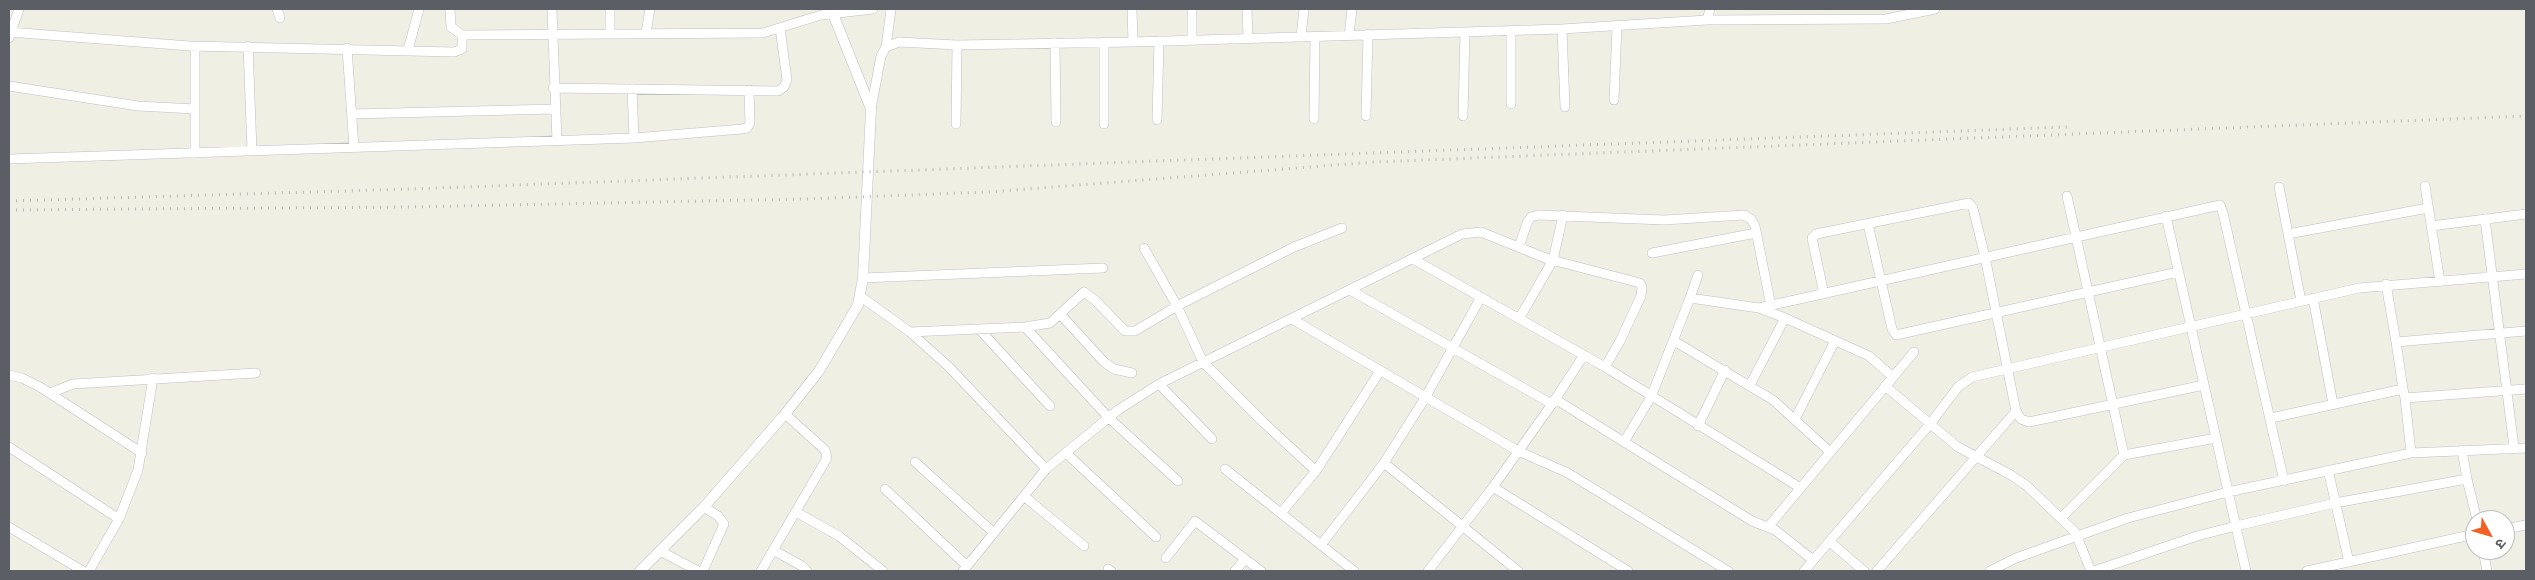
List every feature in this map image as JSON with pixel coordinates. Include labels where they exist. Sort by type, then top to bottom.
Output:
[{"type":"street","points":[[19,9],[9,34],[195,46],[408,50],[459,50],[462,47],[462,35]]},
{"type":"street","points":[[277,9],[280,18]]},
{"type":"street","points":[[408,50],[419,9]]},
{"type":"street","points":[[450,9],[451,28],[462,35],[763,33],[832,11],[874,9]]},
{"type":"street","points":[[552,9],[553,88],[557,141]]},
{"type":"street","points":[[610,9],[610,33]]},
{"type":"street","points":[[646,33],[650,9]]},
{"type":"street","points":[[640,571],[704,507],[785,414],[819,371],[849,324],[860,296],[863,278],[871,108],[881,56],[886,47],[891,9]]},
{"type":"street","points":[[1132,9],[1133,42]]},
{"type":"street","points":[[1192,9],[1192,40]]},
{"type":"street","points":[[1247,9],[1248,38]]},
{"type":"street","points":[[1301,37],[1304,9]]},
{"type":"street","points":[[1349,35],[1352,9]]},
{"type":"street","points":[[1707,20],[1710,9]]},
{"type":"street","points":[[886,47],[899,42],[957,45],[1133,42],[1464,32],[1617,26],[1707,20],[1886,19],[1933,9]]},
{"type":"street","points":[[832,11],[871,108]]},
{"type":"street","points":[[1614,100],[1617,26]]},
{"type":"street","points":[[553,88],[778,91],[786,84],[780,28]]},
{"type":"street","points":[[1562,28],[1565,107]]},
{"type":"street","points":[[1511,104],[1512,30]]},
{"type":"street","points":[[1463,116],[1464,32]]},
{"type":"street","points":[[1366,116],[1368,34]]},
{"type":"street","points":[[1314,119],[1315,37]]},
{"type":"street","points":[[1157,120],[1159,41]]},
{"type":"street","points":[[1104,42],[1104,124]]},
{"type":"street","points":[[1055,43],[1056,122]]},
{"type":"street","points":[[956,124],[957,45]]},
{"type":"street","points":[[195,46],[195,153]]},
{"type":"street","points":[[248,46],[252,151]]},
{"type":"street","points":[[347,48],[354,148]]},
{"type":"street","points":[[9,86],[138,106],[195,108]]},
{"type":"street","points":[[632,89],[634,138]]},
{"type":"street","points":[[9,159],[634,138],[745,129],[750,123],[749,90]]},
{"type":"street","points":[[352,114],[555,109]]},
{"type":"street","points":[[2425,186],[2440,282]]},
{"type":"street","points":[[2279,187],[2301,300]]},
{"type":"street","points":[[2067,196],[2090,292],[2124,455]]},
{"type":"street","points":[[1824,294],[1812,238],[1816,234],[1969,203],[1973,208],[1985,257],[2009,368],[2016,411],[2021,419],[2029,422],[2204,385]]},
{"type":"street","points":[[1759,308],[2220,205],[2271,418],[2284,481]]},
{"type":"street","points":[[2288,234],[2428,208]]},
{"type":"street","points":[[2431,226],[2526,214]]},
{"type":"street","points":[[1519,247],[1531,217],[1563,216],[1664,220],[1744,215],[1753,222],[1771,306]]},
{"type":"street","points":[[1519,319],[1553,260],[1563,216]]},
{"type":"street","points":[[2166,216],[2246,571]]},
{"type":"street","points":[[2485,219],[2514,447]]},
{"type":"street","points":[[1868,224],[1892,330],[1896,334],[2178,272]]},
{"type":"street","points":[[910,332],[1025,327],[1050,323],[1084,292],[1096,300],[1125,331],[1131,332],[1177,306],[1294,248],[1342,228]]},
{"type":"street","points":[[885,489],[965,568],[1046,469],[1109,418],[1158,384],[1454,237],[1471,232],[1481,232],[1553,260],[1637,282],[1642,287],[1642,296],[1631,320],[1605,366]]},
{"type":"street","points":[[1652,253],[1756,233]]},
{"type":"street","points":[[1144,248],[1177,306],[1203,362],[1264,424],[1316,471]]},
{"type":"street","points":[[1413,259],[1605,366],[1651,397],[1800,487]]},
{"type":"street","points":[[863,278],[1103,268]]},
{"type":"street","points":[[1804,571],[1965,381],[2009,368],[2102,348],[2301,300],[2386,284],[2492,279],[2526,274]]},
{"type":"street","points":[[1624,442],[1651,397],[1698,275]]},
{"type":"street","points":[[2386,284],[2404,393],[2411,453]]},
{"type":"street","points":[[1350,290],[1624,442],[1752,521],[1784,536],[1813,560]]},
{"type":"street","points":[[860,296],[910,332],[949,367],[1046,469]]},
{"type":"street","points":[[1321,545],[1384,463],[1425,398],[1482,298]]},
{"type":"street","points":[[1690,298],[1759,308],[1785,318],[1869,356],[1893,377]]},
{"type":"street","points":[[2313,298],[2333,404]]},
{"type":"street","points":[[1060,314],[1110,366],[1132,373]]},
{"type":"street","points":[[1750,385],[1785,318]]},
{"type":"street","points":[[1292,319],[1518,451],[1568,473],[1728,571]]},
{"type":"street","points":[[1025,327],[1109,418],[1178,481]]},
{"type":"street","points":[[979,329],[1050,406]]},
{"type":"street","points":[[2396,342],[2526,331]]},
{"type":"street","points":[[1674,341],[1750,385],[1772,400],[1796,419],[1830,451]]},
{"type":"street","points":[[1796,419],[1835,342]]},
{"type":"street","points":[[1768,527],[1914,352]]},
{"type":"street","points":[[1428,571],[1493,488],[1554,402],[1584,355]]},
{"type":"street","points":[[1698,426],[1725,370]]},
{"type":"street","points":[[1281,513],[1316,471],[1380,371]]},
{"type":"street","points":[[50,393],[73,384],[256,373]]},
{"type":"street","points":[[9,375],[22,378],[50,393],[142,453]]},
{"type":"street","points":[[89,571],[119,519],[135,481],[142,453],[153,378]]},
{"type":"street","points":[[1158,384],[1212,439]]},
{"type":"street","points":[[1885,386],[1930,424],[1975,458],[2011,475],[2061,518],[2078,537],[2092,571],[2197,536],[2236,526],[2336,503],[2467,479]]},
{"type":"street","points":[[2271,418],[2333,404],[2404,393],[2507,392],[2526,389]]},
{"type":"street","points":[[1877,571],[2016,411]]},
{"type":"street","points":[[761,571],[824,463],[827,454],[821,446],[785,414]]},
{"type":"street","points":[[2061,518],[2124,455],[2216,438]]},
{"type":"street","points":[[9,447],[119,519]]},
{"type":"street","points":[[1990,571],[2016,558],[2128,518],[2228,492],[2411,453],[2514,447],[2526,448]]},
{"type":"street","points":[[2462,450],[2474,510]]},
{"type":"street","points":[[1066,453],[1156,537]]},
{"type":"street","points":[[915,462],[994,534]]},
{"type":"street","points":[[1384,463],[1518,571]]},
{"type":"street","points":[[1225,469],[1354,571]]},
{"type":"street","points":[[2328,470],[2349,562]]},
{"type":"street","points":[[1493,488],[1628,571]]},
{"type":"street","points":[[1024,496],[1084,546]]},
{"type":"street","points":[[703,571],[724,524],[718,516],[704,507]]},
{"type":"street","points":[[796,512],[839,536],[883,571]]},
{"type":"street","points":[[1166,558],[1195,521],[1261,571]]},
{"type":"street","points":[[9,527],[83,571]]},
{"type":"street","points":[[2307,571],[2465,536]]},
{"type":"street","points":[[1830,542],[1864,571]]},
{"type":"street","points":[[773,550],[802,566],[807,571]]},
{"type":"street","points":[[660,551],[698,571]]},
{"type":"street","points":[[1235,571],[1245,559]]},
{"type":"railway","points":[[9,210],[408,207],[805,199],[989,192],[1374,162],[2526,116]]},
{"type":"railway","points":[[9,201],[410,189],[2067,127]]}]
